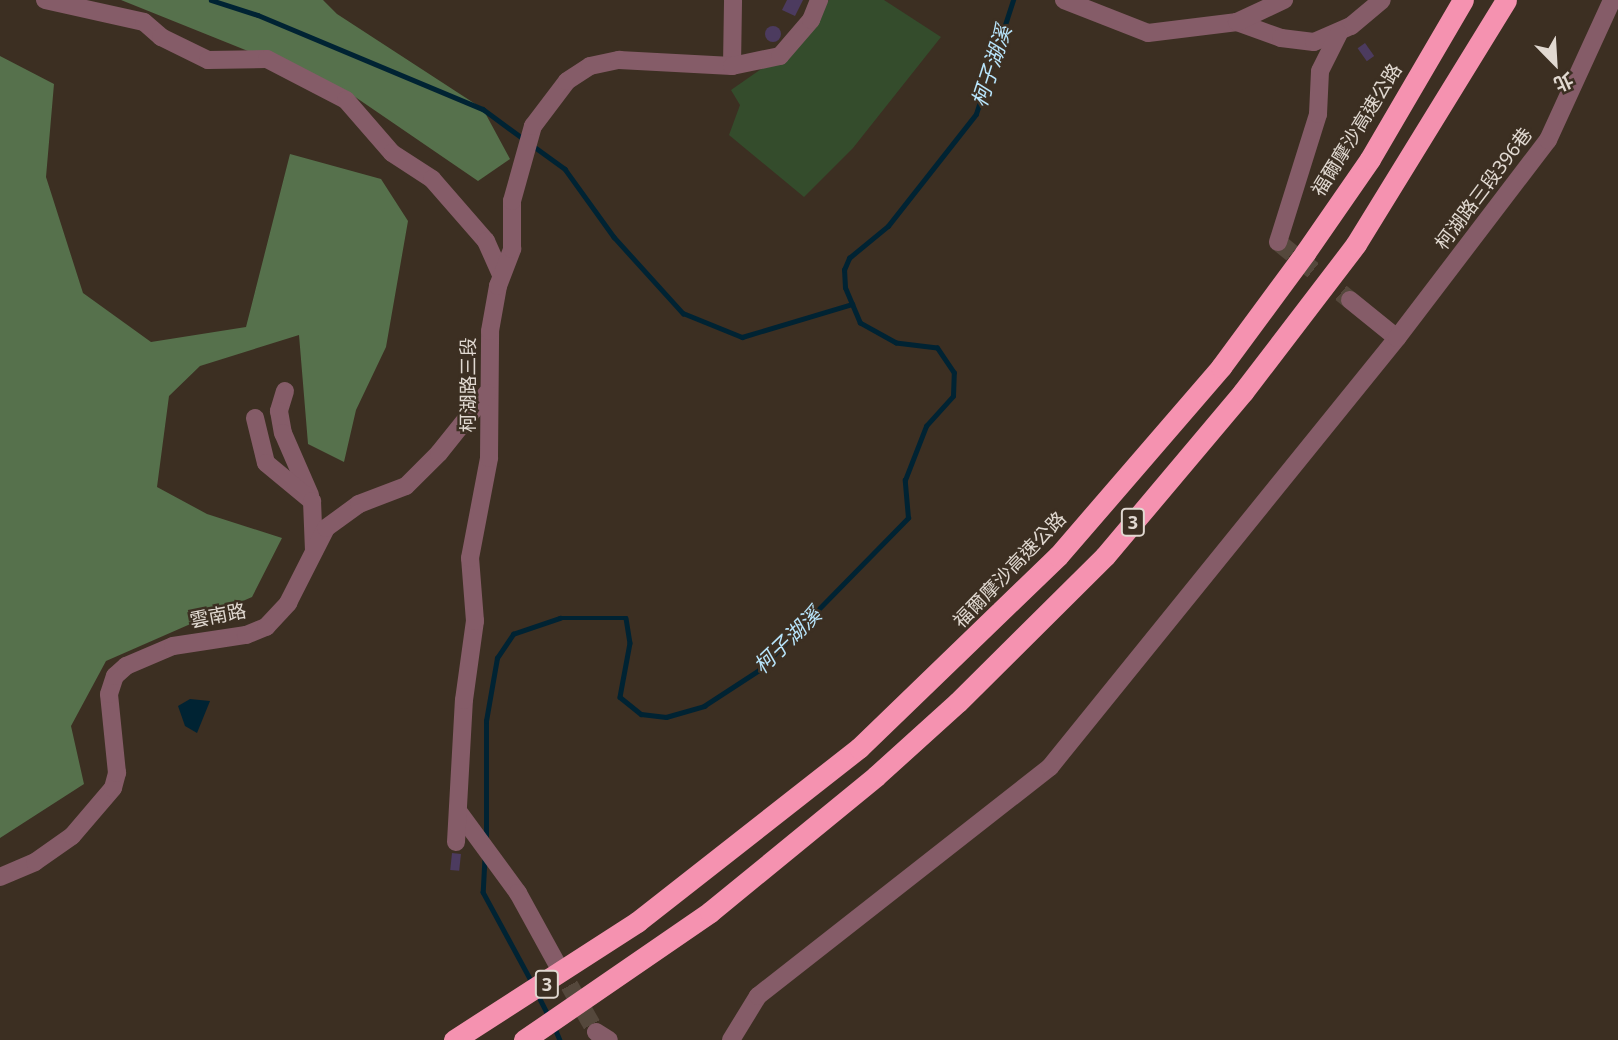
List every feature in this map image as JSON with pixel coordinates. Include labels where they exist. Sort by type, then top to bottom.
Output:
[{"type":"highway","name":"福爾摩沙高速公路","points":[[454,1040],[637,922],[859,748],[932,682],[1094,517],[1221,367],[1305,253],[1370,159],[1462,0]]},
{"type":"highway","name":"3","points":[[524,1040],[656,950],[876,776],[958,702],[1105,555],[1243,392],[1356,244],[1506,0]]},
{"type":"street","points":[[45,0],[144,22],[161,37],[208,60],[267,59],[346,100],[392,153],[432,179],[486,241],[501,275]]},
{"type":"street","points":[[732,66],[733,0]]},
{"type":"street","points":[[1064,0],[1147,33],[1237,22],[1284,0]]},
{"type":"street","points":[[1278,242],[1318,114],[1320,71],[1342,41],[1382,0]]},
{"type":"street","name":"柯湖路三段396巷","points":[[731,1040],[758,996],[1050,766],[1397,338],[1548,140],[1612,0]]},
{"type":"street","name":"柯湖路三段","points":[[456,842],[475,621],[470,558],[489,458],[486,393],[490,331],[501,275],[512,249],[512,201],[533,126],[567,80],[590,65],[619,60],[732,66],[780,56],[811,20],[817,1]]},
{"type":"street","points":[[1237,22],[1294,42],[1342,41]]},
{"type":"street","points":[[1350,300],[1397,338]]},
{"type":"street","points":[[285,391],[279,411],[283,433],[312,501],[314,551]]},
{"type":"street","name":"雲南路","points":[[0,877],[35,862],[72,836],[113,788],[117,773],[109,694],[115,676],[126,666],[173,646],[246,635],[266,627],[288,603],[326,528],[341,515],[405,486],[426,469],[486,393]]},
{"type":"street","points":[[255,418],[266,463],[312,501]]},
{"type":"street","points":[[458,811],[513,886],[556,962]]},
{"type":"green space","points":[[121,0],[323,0],[337,14],[483,109],[510,159],[478,181],[345,90]]},
{"type":"green space","points":[[829,0],[884,0],[941,37],[853,148],[804,197],[729,135],[740,105],[731,90],[804,39]]},
{"type":"green space","points":[[0,56],[54,84],[46,177],[83,293],[151,342],[246,327],[290,154],[381,179],[408,221],[386,347],[356,410],[344,462],[308,444],[299,335],[200,366],[169,396],[157,487],[207,514],[282,538],[252,597],[106,661],[71,726],[84,784],[0,838]]},
{"type":"water","points":[[190,699],[210,701],[197,733],[185,726],[178,706]]},
{"type":"building","points":[[787,0],[803,0],[795,16],[782,10]]},
{"type":"building","points":[[773,26],[779,28],[779,40],[773,42],[767,40],[765,34],[767,28]]},
{"type":"building","points":[[1365,43],[1374,56],[1367,61],[1358,48]]},
{"type":"building","points":[[452,853],[461,854],[459,871],[450,870]]},
{"type":"waterway","points":[[211,0],[258,15],[483,109],[525,140]]},
{"type":"waterway","name":"柯子湖溪","points":[[486,839],[486,721],[497,658],[513,634],[560,618],[626,618],[630,643],[620,697],[641,714],[666,717],[704,706],[759,670],[908,518],[905,480],[926,426],[953,396],[954,373],[937,348],[896,343],[860,323],[845,288],[844,270],[849,258],[888,226],[976,114],[1013,0]]},
{"type":"waterway","points":[[532,145],[565,169],[614,237],[683,313],[742,337],[852,304]]},
{"type":"waterway","name":"柯子湖溪","points":[[485,858],[483,892],[533,984]]},
{"type":"waterway","name":"柯子湖溪","points":[[538,995],[548,1015]]},
{"type":"waterway","name":"柯子湖溪","points":[[554,1026],[560,1040]]},
{"type":"tunnel","points":[[1278,242],[1350,300]]},
{"type":"tunnel","points":[[556,962],[596,1032]]}]
